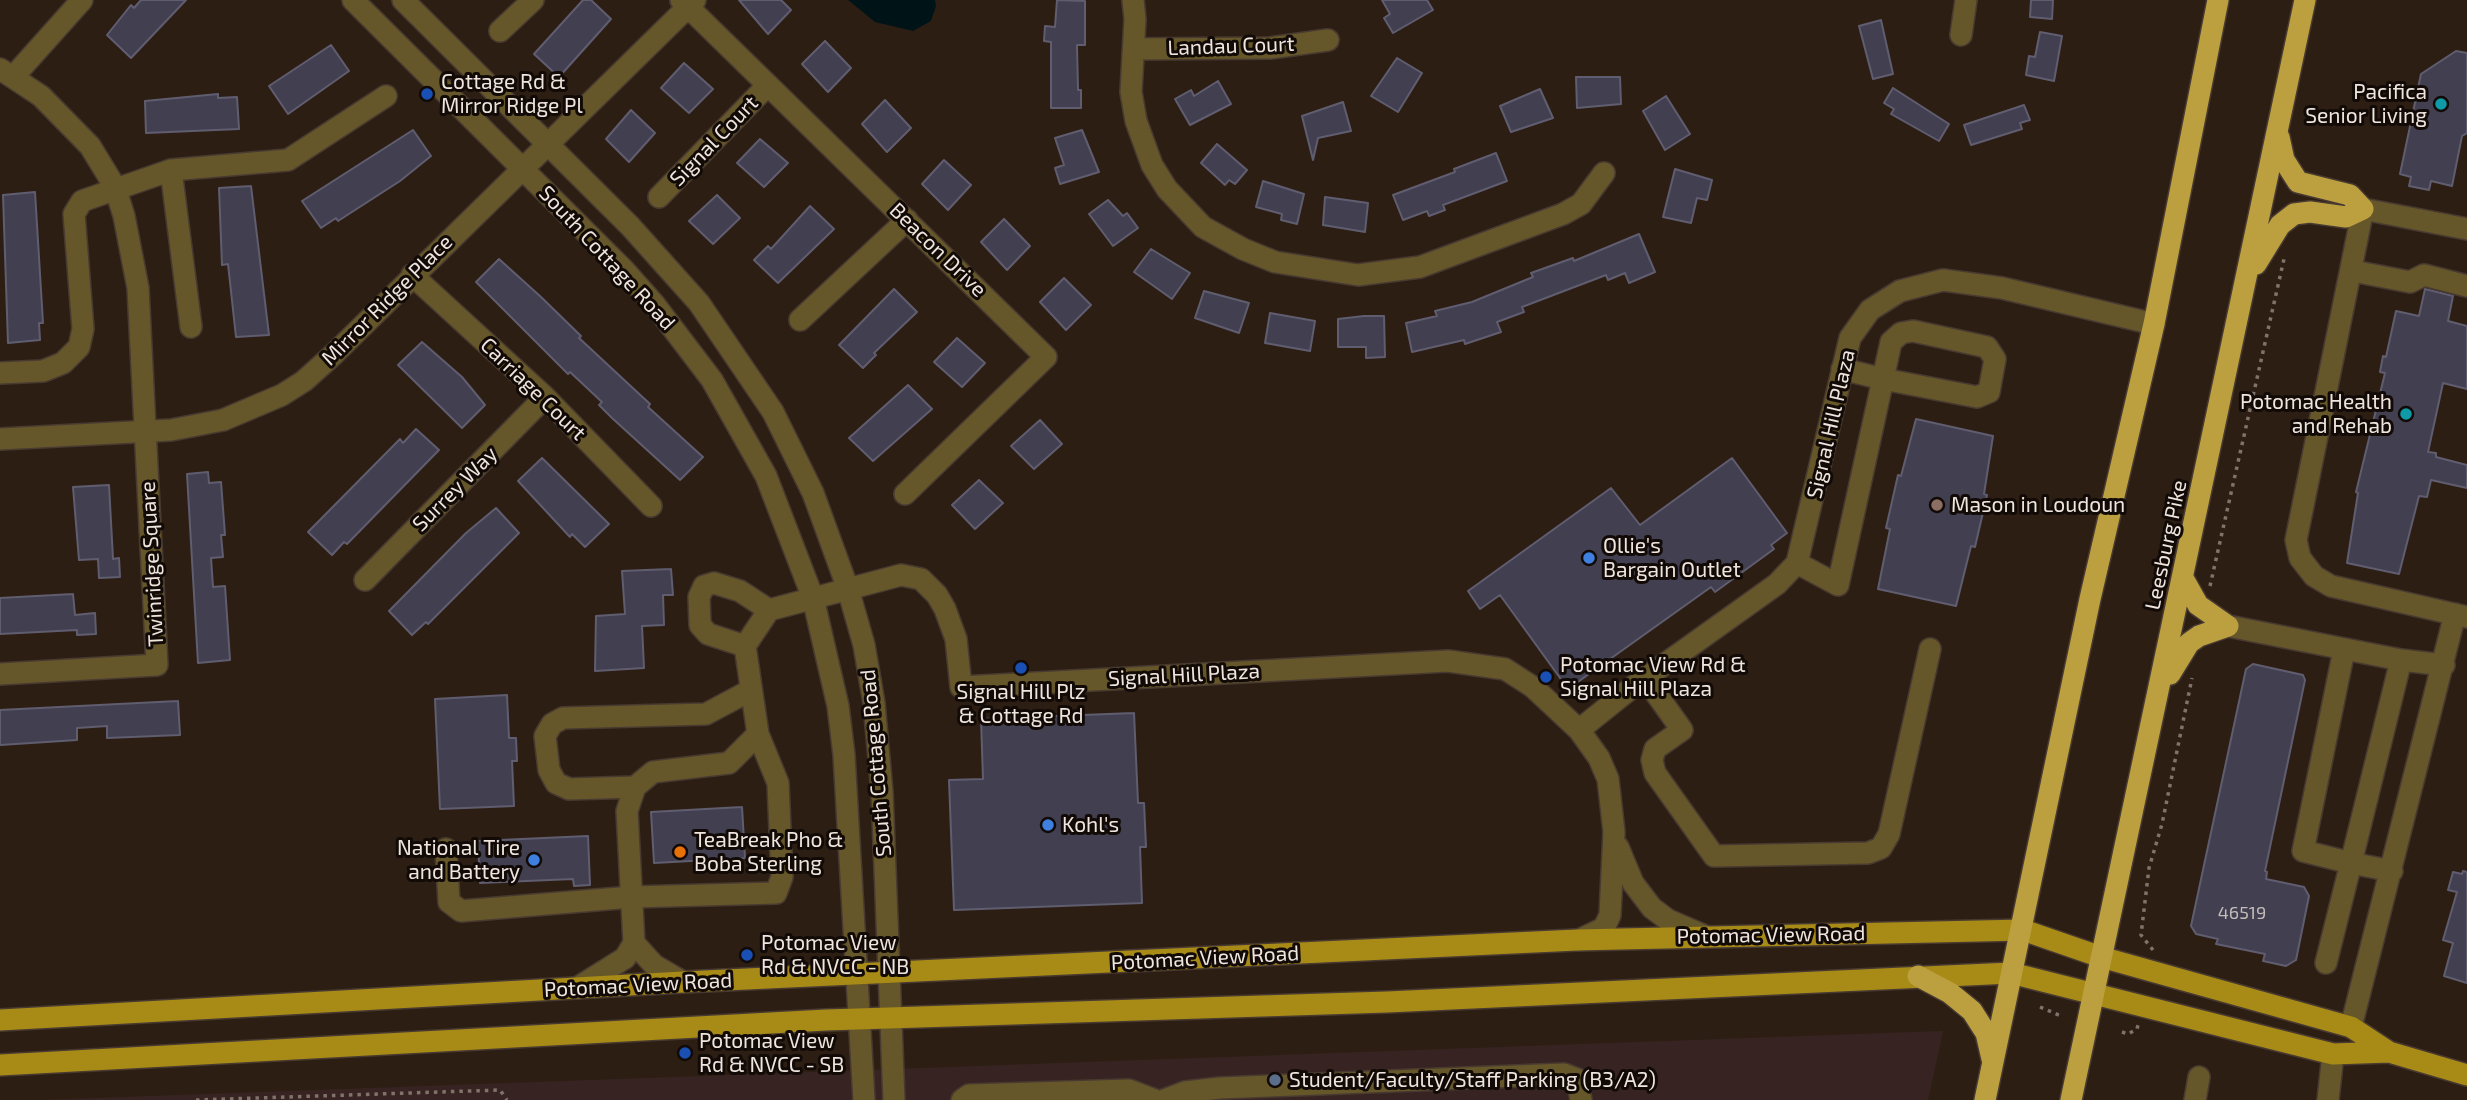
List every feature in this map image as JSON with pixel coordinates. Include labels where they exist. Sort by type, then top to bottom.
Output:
[{"type":"highway","points":[[1985,1100],[2011,973],[2023,930],[2090,598],[2154,324],[2218,0]]},
{"type":"highway","name":"Leesburg Pike","points":[[2071,1100],[2184,580],[2305,0]]},
{"type":"highway","points":[[2246,281],[2287,218],[2302,212],[2346,217],[2364,209],[2350,195],[2298,181],[2284,160],[2278,128]]},
{"type":"highway","points":[[2184,580],[2198,604],[2228,626]]},
{"type":"highway","points":[[2160,691],[2189,643],[2199,635],[2228,626]]},
{"type":"highway","points":[[1918,976],[1950,993],[1972,1011],[1986,1033],[1993,1062]]},
{"type":"main road","name":"Potomac View Road","points":[[0,1020],[683,982],[1577,940],[2023,930],[2101,957],[2351,1027],[2389,1052],[2467,1075]]},
{"type":"main road","name":"Potomac View Road","points":[[0,1065],[860,1019],[1387,1002],[2011,973],[2333,1054],[2389,1052]]},
{"type":"street","points":[[82,0],[7,72],[49,104],[90,146],[115,187],[132,250],[138,288],[145,432]]},
{"type":"street","name":"South Cottage Road","points":[[353,0],[624,270],[683,339],[712,380],[766,476],[813,598],[830,663],[842,743],[864,1100]]},
{"type":"street","name":"South Cottage Road","points":[[403,0],[666,264],[733,349],[793,449],[832,539],[864,645],[874,703],[882,792],[894,1100]]},
{"type":"street","points":[[500,31],[533,0]]},
{"type":"street","points":[[1133,0],[1131,92],[1136,121],[1152,165],[1167,189],[1203,227],[1243,249],[1275,262],[1358,275],[1420,267],[1563,214],[1581,204],[1604,173]]},
{"type":"street","points":[[1961,35],[1966,0]]},
{"type":"street","name":"Mirror Ridge Place","points":[[0,439],[145,432],[223,421],[282,395],[314,372],[688,2]]},
{"type":"street","name":"Beacon Drive","points":[[688,2],[768,85],[1046,357],[905,494]]},
{"type":"street","name":"Landau Court","points":[[1134,49],[1270,48],[1328,40]]},
{"type":"street","name":"Signal Court","points":[[659,197],[768,85]]},
{"type":"street","points":[[0,373],[43,371],[63,363],[79,347],[83,329],[74,214],[82,201],[115,187],[172,170],[288,160],[386,96]]},
{"type":"street","points":[[172,170],[191,327]]},
{"type":"street","points":[[2351,1027],[2444,665],[2461,616],[2331,586],[2314,576],[2300,558],[2296,540],[2364,209],[2467,229]]},
{"type":"street","points":[[800,320],[907,220]]},
{"type":"street","points":[[2353,271],[2410,282],[2424,275],[2467,286]]},
{"type":"street","name":"Carriage Court","points":[[412,275],[545,397],[651,506]]},
{"type":"street","name":"Signal Hill Plaza","points":[[1797,564],[1842,369],[1854,330],[1870,310],[1900,291],[1943,280],[2002,288],[2154,324]]},
{"type":"street","points":[[1579,730],[1645,678],[1777,584],[1797,564],[1838,585],[1883,379],[1891,342],[1901,333],[1913,331],[1987,347],[1995,359],[1989,392],[1977,397],[1883,379],[1842,369]]},
{"type":"street","name":"Surrey Way","points":[[365,580],[545,397]]},
{"type":"street","name":"Twinridge Square","points":[[0,674],[157,665],[145,432]]},
{"type":"street","name":"Signal Hill Plaza","points":[[848,590],[901,575],[921,579],[929,586],[952,623],[961,687],[1469,662],[1505,669],[1520,677],[1579,730],[1604,769],[1610,790],[1614,832]]},
{"type":"street","points":[[745,646],[708,634],[700,625],[698,597],[704,586],[715,583],[740,591],[769,610]]},
{"type":"street","points":[[446,849],[449,902],[461,911],[632,897],[776,893],[782,877],[778,783],[758,734],[745,646],[769,610],[848,590]]},
{"type":"street","points":[[2228,626],[2344,650],[2444,665]]},
{"type":"street","points":[[1645,678],[1682,730],[1656,749],[1652,760],[1656,773],[1714,856],[1868,853],[1881,848],[1889,834],[1930,649]]},
{"type":"street","points":[[2344,650],[2303,851],[2392,872]]},
{"type":"street","points":[[2326,963],[2401,660]]},
{"type":"street","points":[[635,787],[569,789],[556,783],[549,770],[545,736],[552,724],[563,718],[706,713],[751,690]]},
{"type":"street","points":[[577,988],[625,958],[634,943],[628,811],[635,787],[653,772],[729,763],[758,734]]},
{"type":"street","points":[[1614,832],[1626,872],[1652,908],[1668,920],[1705,936]]},
{"type":"street","points":[[1577,940],[1598,932],[1608,922],[1614,832]]},
{"type":"street","points":[[634,943],[654,965],[683,982]]},
{"type":"street","points":[[2328,1100],[2333,1054]]},
{"type":"street","points":[[1164,1100],[1185,1092],[1220,1088],[1564,1074],[1577,1079],[1581,1100]]},
{"type":"street","points":[[2195,1100],[2199,1077]]},
{"type":"street","points":[[962,1100],[970,1095],[1129,1090],[1155,1100]]},
{"type":"path","points":[[2209,591],[2286,247]]},
{"type":"path","points":[[2154,951],[2146,945],[2141,934],[2149,868],[2162,824],[2194,670]]},
{"type":"path","points":[[2040,1007],[2061,1016]]},
{"type":"path","points":[[2122,1032],[2129,1034],[2137,1029],[2138,1023]]},
{"type":"path","points":[[196,1100],[500,1090],[507,1100]]},
{"type":"shaded area","points":[[848,0],[935,0],[936,6],[931,21],[913,31],[875,22]]},
{"type":"shaded area","points":[[1943,1031],[1928,1100],[42,1100]]},
{"type":"building","points":[[141,0],[186,0],[131,58],[107,35],[131,5],[134,8]]},
{"type":"building","points":[[583,0],[591,0],[611,19],[559,77],[534,54]]},
{"type":"building","points":[[739,0],[781,0],[791,10],[768,34]]},
{"type":"building","points":[[1057,0],[1085,1],[1085,45],[1077,45],[1081,108],[1051,108],[1051,42],[1044,41],[1045,26],[1055,27]]},
{"type":"building","points":[[1382,0],[1427,0],[1433,10],[1393,33],[1384,18],[1390,14]]},
{"type":"building","points":[[2031,0],[2053,0],[2052,19],[2030,17]]},
{"type":"building","points":[[1881,20],[1893,74],[1873,79],[1859,26]]},
{"type":"building","points":[[2040,32],[2062,36],[2054,81],[2026,75],[2029,56],[2035,57]]},
{"type":"building","points":[[825,41],[851,68],[828,92],[802,64]]},
{"type":"building","points":[[331,45],[349,71],[288,114],[269,86]]},
{"type":"building","name":"Pacifica Senior Living","points":[[2456,51],[2467,53],[2467,133],[2462,136],[2452,186],[2431,181],[2429,190],[2409,186],[2411,177],[2400,174],[2421,74]]},
{"type":"building","points":[[1397,58],[1422,73],[1398,112],[1371,96]]},
{"type":"building","points":[[684,63],[713,89],[689,113],[661,88]]},
{"type":"building","points":[[1576,77],[1620,77],[1621,104],[1577,108]]},
{"type":"building","points":[[1218,81],[1231,104],[1190,125],[1175,99],[1191,90],[1194,96]]},
{"type":"building","points":[[1893,88],[1949,124],[1939,141],[1891,114],[1894,109],[1884,103]]},
{"type":"building","points":[[1540,89],[1553,118],[1511,132],[1500,106]]},
{"type":"building","points":[[218,94],[218,98],[237,97],[239,129],[146,133],[145,101]]},
{"type":"building","points":[[1666,96],[1690,134],[1665,150],[1643,111]]},
{"type":"building","points":[[885,100],[911,128],[887,152],[862,124]]},
{"type":"building","points":[[1343,102],[1351,131],[1318,138],[1313,160],[1302,116]]},
{"type":"building","points":[[2024,105],[2030,120],[2020,123],[2022,129],[1971,145],[1964,125]]},
{"type":"building","points":[[631,110],[655,133],[629,162],[606,139]]},
{"type":"building","points":[[413,130],[431,156],[400,181],[338,221],[336,218],[321,228],[302,201]]},
{"type":"building","points":[[1082,130],[1099,172],[1060,184],[1055,168],[1064,165],[1055,138]]},
{"type":"building","points":[[760,139],[788,163],[764,187],[737,163]]},
{"type":"building","points":[[1217,144],[1247,170],[1235,184],[1229,180],[1225,185],[1201,163]]},
{"type":"building","points":[[1496,153],[1507,181],[1443,205],[1445,210],[1429,216],[1427,211],[1403,220],[1393,195],[1455,172],[1454,169]]},
{"type":"building","points":[[944,160],[971,185],[948,210],[922,184]]},
{"type":"building","points":[[1675,169],[1712,180],[1707,200],[1697,198],[1691,223],[1663,217]]},
{"type":"building","points":[[1263,181],[1304,194],[1297,224],[1281,220],[1282,214],[1256,207]]},
{"type":"building","points":[[251,186],[269,335],[236,337],[228,264],[222,265],[219,188]]},
{"type":"building","points":[[35,192],[43,323],[39,323],[40,340],[8,343],[3,195]]},
{"type":"building","points":[[717,195],[740,218],[713,244],[689,221]]},
{"type":"building","points":[[1325,197],[1368,203],[1365,232],[1323,225]]},
{"type":"building","points":[[1108,200],[1123,216],[1127,213],[1138,228],[1113,246],[1089,214]]},
{"type":"building","points":[[810,206],[834,229],[778,283],[754,260],[768,246],[771,249]]},
{"type":"building","points":[[1004,219],[1030,246],[1007,270],[981,242]]},
{"type":"building","points":[[1639,234],[1655,272],[1629,283],[1625,273],[1608,280],[1606,275],[1522,307],[1524,312],[1497,322],[1501,332],[1465,344],[1464,340],[1412,352],[1406,323],[1437,316],[1435,311],[1472,302],[1533,277],[1531,273],[1573,258],[1574,261]]},
{"type":"building","points":[[1151,249],[1190,273],[1172,299],[1134,272]]},
{"type":"building","points":[[499,259],[650,404],[648,407],[703,457],[680,480],[612,418],[599,405],[602,402],[570,372],[568,374],[476,282]]},
{"type":"building","points":[[1064,278],[1091,305],[1066,330],[1040,302]]},
{"type":"building","points":[[894,289],[917,312],[874,353],[876,355],[863,368],[839,345]]},
{"type":"building","name":"Potomac Health and Rehab","points":[[2425,289],[2453,296],[2448,321],[2467,326],[2467,389],[2443,383],[2428,452],[2436,453],[2436,457],[2467,465],[2467,488],[2431,480],[2427,497],[2419,496],[2399,574],[2347,563],[2358,493],[2356,492],[2385,373],[2380,372],[2383,356],[2386,357],[2396,311],[2419,316]]},
{"type":"building","points":[[1204,291],[1249,303],[1239,333],[1195,318]]},
{"type":"building","points":[[1270,313],[1315,321],[1310,351],[1265,343]]},
{"type":"building","points":[[1384,316],[1385,357],[1366,358],[1366,347],[1338,347],[1338,319]]},
{"type":"building","points":[[957,338],[985,363],[962,387],[934,362]]},
{"type":"building","points":[[422,342],[462,377],[485,405],[462,428],[398,365]]},
{"type":"building","points":[[908,385],[932,409],[873,461],[849,438]]},
{"type":"building","points":[[1916,419],[1993,436],[1984,494],[1987,495],[1975,547],[1971,546],[1956,606],[1878,589],[1890,529],[1886,528],[1898,475],[1901,476]]},
{"type":"building","points":[[1040,420],[1062,444],[1034,469],[1011,446]]},
{"type":"building","points":[[416,429],[439,450],[347,544],[344,542],[332,555],[308,532],[400,439],[403,443]]},
{"type":"building","points":[[542,458],[609,524],[585,547],[572,534],[570,537],[518,481]]},
{"type":"building","name":"Ollie's Bargain Outlet","points":[[1732,458],[1787,533],[1771,545],[1774,549],[1715,592],[1711,587],[1568,689],[1500,595],[1480,609],[1468,591],[1611,488],[1640,525]]},
{"type":"building","points":[[208,472],[209,483],[221,482],[225,535],[221,535],[223,557],[211,558],[213,587],[225,586],[230,660],[198,663],[187,474]]},
{"type":"building","points":[[979,480],[1003,503],[975,529],[952,505]]},
{"type":"building","points":[[109,485],[113,559],[119,558],[120,577],[99,578],[98,559],[79,560],[73,487]]},
{"type":"building","points":[[496,508],[519,533],[428,624],[426,622],[412,635],[389,611],[466,533]]},
{"type":"building","points":[[671,569],[673,595],[663,595],[664,625],[642,626],[644,668],[595,671],[596,616],[625,614],[622,571]]},
{"type":"building","points":[[73,594],[75,615],[95,613],[96,634],[77,635],[77,630],[0,634],[0,598]]},
{"type":"building","points":[[2253,664],[2303,675],[2305,680],[2265,871],[2266,879],[2304,887],[2309,896],[2296,960],[2286,966],[2263,961],[2265,954],[2216,944],[2218,939],[2196,934],[2191,926],[2246,669]]},
{"type":"building","points":[[507,695],[509,738],[516,738],[517,761],[512,761],[514,806],[440,809],[435,699]]},
{"type":"building","points":[[178,701],[180,735],[107,738],[107,726],[77,728],[77,740],[0,745],[0,710]]},
{"type":"building","name":"Kohl's","points":[[1134,713],[1138,803],[1144,803],[1146,847],[1140,847],[1142,903],[954,910],[949,780],[983,779],[981,719]]},
{"type":"building","points":[[742,807],[745,858],[654,863],[651,812]]},
{"type":"building","name":"National Tire and Battery","points":[[588,836],[590,885],[574,886],[573,879],[480,883],[478,841]]},
{"type":"building","points":[[2463,871],[2467,872],[2467,983],[2444,976],[2453,943],[2443,940],[2457,892],[2448,890],[2453,872],[2462,874]]},
{"type":"place","name":"Cottage Rd & Mirror Ridge Pl","points":[[427,94]]},
{"type":"place","name":"Pacifica Senior Living","points":[[2441,104]]},
{"type":"place","name":"Potomac Health and Rehab","points":[[2406,414]]},
{"type":"place","name":"Mason in Loudoun","points":[[1937,505]]},
{"type":"place","name":"Ollie's Bargain Outlet","points":[[1589,558]]},
{"type":"place","name":"Signal Hill Plz & Cottage Rd","points":[[1021,668]]},
{"type":"place","name":"Potomac View Rd & Signal Hill Plaza","points":[[1546,677]]},
{"type":"place","name":"Kohl's","points":[[1048,825]]},
{"type":"place","name":"TeaBreak Pho & Boba Sterling","points":[[680,852]]},
{"type":"place","name":"National Tire and Battery","points":[[534,860]]},
{"type":"place","name":"Potomac View Rd & NVCC - NB","points":[[747,955]]},
{"type":"place","name":"Potomac View Rd & NVCC - SB","points":[[685,1053]]},
{"type":"place","name":"Student/Faculty/Staff Parking (B3/A2)","points":[[1275,1080]]}]
